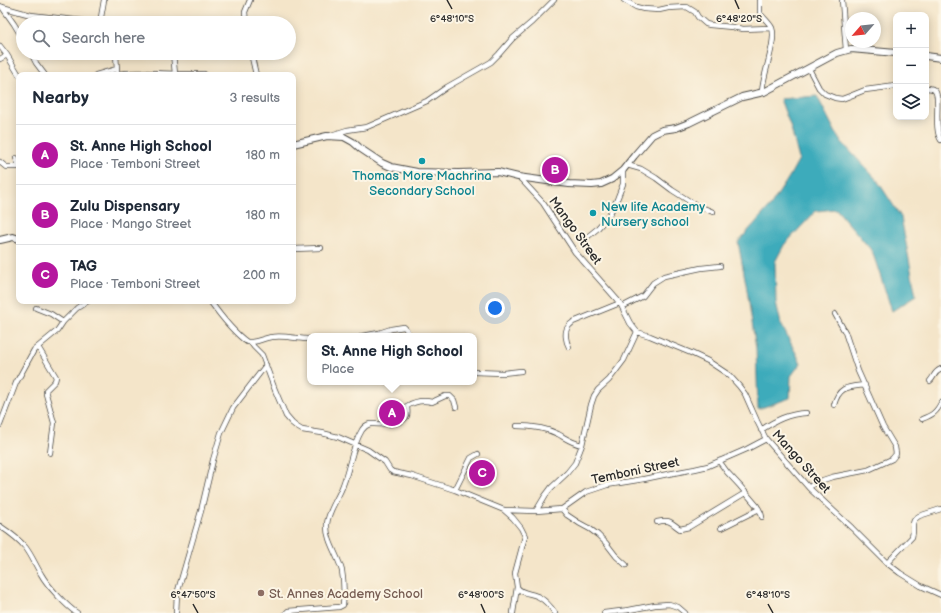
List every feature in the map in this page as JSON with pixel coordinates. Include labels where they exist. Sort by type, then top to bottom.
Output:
[{"type":"street","points":[[102,16],[104,0]]},
{"type":"street","points":[[245,16],[245,12],[250,0]]},
{"type":"street","points":[[296,143],[347,130],[367,127],[427,101],[447,87],[491,62],[554,0]]},
{"type":"street","points":[[624,0],[636,7],[644,9],[659,10],[686,7],[695,12],[706,24],[710,25],[748,29],[772,28]]},
{"type":"street","points":[[760,0],[760,13],[772,28],[772,40],[762,93]]},
{"type":"street","points":[[842,0],[846,50]]},
{"type":"street","points":[[1,6],[31,15],[40,16]]},
{"type":"street","points":[[1,6],[16,27]]},
{"type":"street","points":[[0,46],[17,72]]},
{"type":"street","points":[[328,136],[344,137],[377,160],[391,167],[416,172],[498,172],[520,178],[569,184],[601,184],[612,179],[623,170],[652,135],[662,130],[676,128],[689,123],[742,97],[762,93],[837,53],[851,49],[893,53]]},
{"type":"street","points":[[0,59],[7,55]]},
{"type":"street","points":[[929,56],[941,58]]},
{"type":"street","points":[[35,60],[42,72]]},
{"type":"street","points":[[116,60],[117,72]]},
{"type":"street","points":[[173,60],[174,72]]},
{"type":"street","points":[[253,60],[255,72]]},
{"type":"street","points":[[809,69],[819,88],[825,94],[835,98],[842,99],[865,90],[893,86]]},
{"type":"street","points":[[929,88],[934,89],[937,93],[937,127],[941,140]]},
{"type":"street","points":[[0,162],[6,166],[16,166]]},
{"type":"street","points":[[627,165],[641,168],[694,204],[713,212]]},
{"type":"street","points":[[586,238],[598,229],[609,215],[623,184],[623,170]]},
{"type":"street","name":"Mango Street","points":[[520,178],[542,203],[575,252],[621,305],[630,323],[637,332],[691,353],[708,361],[729,375],[745,394],[766,439],[809,488],[887,563],[921,586],[941,595]]},
{"type":"street","points":[[0,240],[16,238]]},
{"type":"street","points":[[296,250],[321,248]]},
{"type":"street","points":[[569,347],[567,343],[566,331],[567,327],[572,322],[643,296],[653,283],[664,276],[701,268],[720,266]]},
{"type":"street","points":[[0,425],[16,384],[31,354],[57,331],[63,322],[77,308],[83,304]]},
{"type":"street","points":[[213,304],[242,339],[251,343],[262,355],[282,408],[286,416],[297,427],[302,430],[338,437],[368,450],[385,462],[393,472],[412,476],[455,490],[504,510],[513,518],[525,536],[515,573],[516,587],[513,613]]},
{"type":"street","points":[[36,308],[51,314],[63,322]]},
{"type":"street","points":[[809,488],[814,483],[832,477],[868,470],[892,459],[896,454],[895,447],[883,427],[858,371],[845,332],[835,314]]},
{"type":"street","points":[[379,333],[390,329],[404,327],[408,333]]},
{"type":"street","points":[[536,511],[551,488],[575,463],[582,445],[594,396],[609,380],[624,360],[637,332]]},
{"type":"street","points":[[251,343],[270,337],[282,336],[307,339]]},
{"type":"street","points":[[38,347],[56,377],[55,381],[46,390],[54,423],[50,453]]},
{"type":"street","points":[[176,613],[177,594],[221,433],[233,408],[266,365]]},
{"type":"street","points":[[930,381],[934,374],[941,368]]},
{"type":"street","points":[[477,372],[503,373],[521,371]]},
{"type":"street","points":[[834,405],[841,391],[845,388],[864,385]]},
{"type":"street","points":[[286,613],[288,611],[339,607],[343,605],[344,589],[342,570],[328,535],[327,524],[329,516],[344,484],[356,445],[363,429],[370,424],[398,423],[402,421],[407,415],[407,406],[412,403],[427,400],[432,402],[450,396],[454,400],[456,407]]},
{"type":"street","points":[[922,419],[937,411],[941,403]]},
{"type":"street","points":[[761,430],[788,416],[806,413]]},
{"type":"street","points":[[517,426],[540,428],[558,434],[573,443],[582,445]]},
{"type":"street","name":"Temboni Street","points":[[562,509],[586,492],[597,488],[708,466],[766,439]]},
{"type":"street","points":[[455,490],[471,458],[478,454]]},
{"type":"street","points":[[719,461],[745,493],[753,500],[761,512],[762,517]]},
{"type":"street","points":[[657,522],[668,520],[680,529],[683,529],[689,527],[745,493]]},
{"type":"street","points":[[504,510],[536,511],[562,509],[567,515],[598,535],[626,565]]},
{"type":"street","points":[[721,528],[759,509]]},
{"type":"street","points":[[887,563],[912,537],[913,522],[916,517],[941,510]]},
{"type":"street","points":[[0,526],[17,538],[26,548],[46,581],[68,607],[77,613]]},
{"type":"street","points":[[516,587],[521,591],[540,598],[546,602],[555,613]]},
{"type":"street","points":[[606,613],[669,604],[678,607],[685,613]]},
{"type":"water","points":[[817,96],[839,139],[877,180],[901,217],[916,296],[892,311],[872,251],[836,209],[816,211],[784,245],[775,262],[776,302],[781,324],[801,363],[791,376],[790,398],[758,409],[756,349],[738,242],[771,205],[799,159],[791,128],[780,99]]},
{"type":"place","name":"Thomas More Machrina Secondary School","points":[[422,161]]},
{"type":"place","name":"Zulu Dispensary","points":[[555,170]]},
{"type":"place","name":"New life Academy Nursery school","points":[[593,213]]},
{"type":"place","name":"St. Anne High School","points":[[392,413]]},
{"type":"place","name":"TAG","points":[[482,473]]},
{"type":"place","name":"St. Annes Academy School","points":[[261,593]]}]
